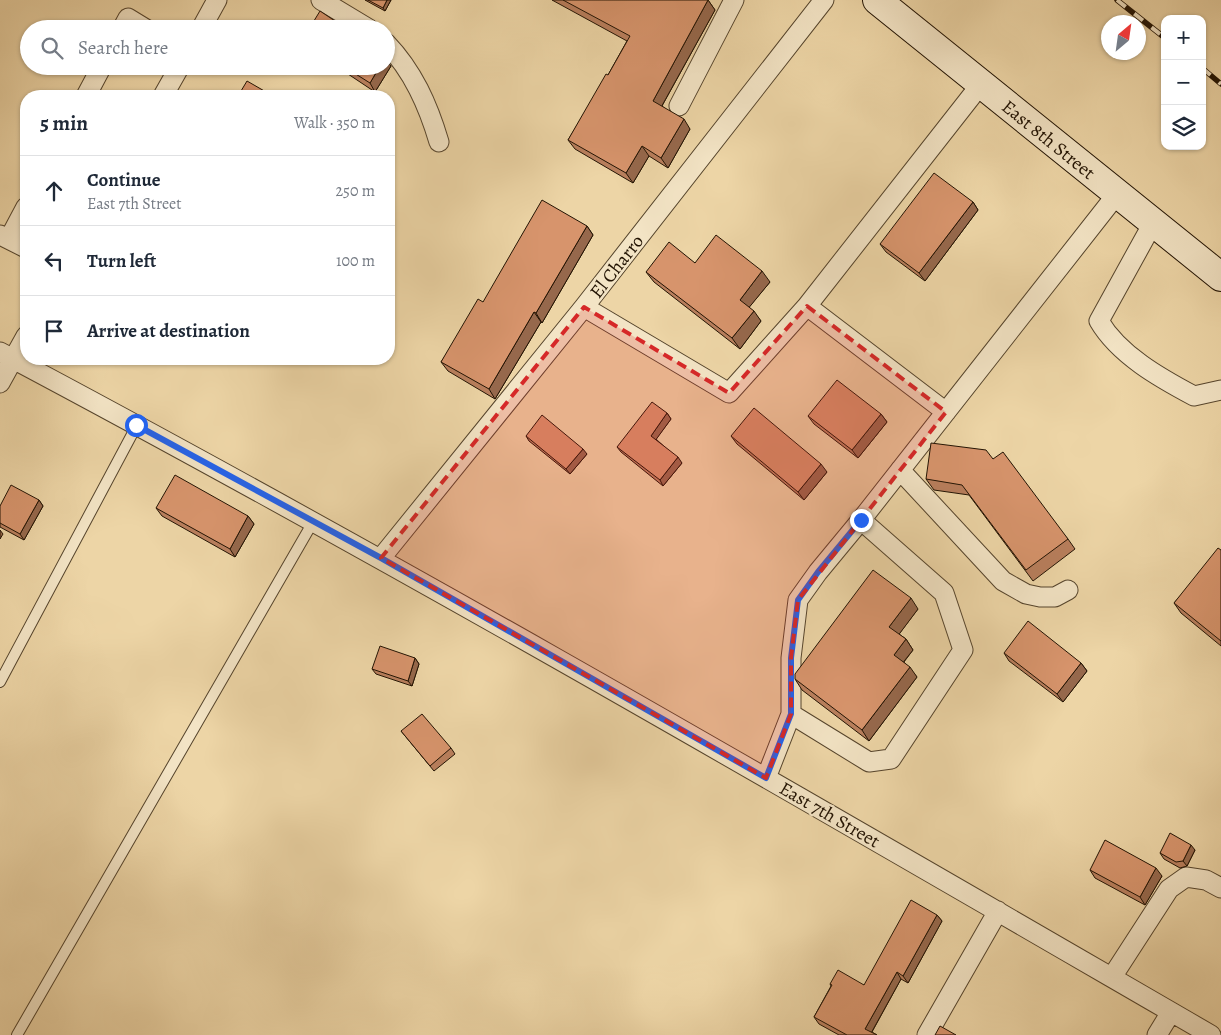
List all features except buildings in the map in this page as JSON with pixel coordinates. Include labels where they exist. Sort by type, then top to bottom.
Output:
[{"type":"main road","name":"East 8th Street","points":[[877,0],[1221,277]]},
{"type":"street","points":[[206,20],[217,0]]},
{"type":"street","points":[[321,0],[354,20]]},
{"type":"street","points":[[678,106],[734,0]]},
{"type":"street","name":"El Charro","points":[[807,306],[729,393],[584,307],[824,0]]},
{"type":"street","points":[[395,52],[420,91],[431,115],[438,142]]},
{"type":"street","points":[[89,90],[97,75]]},
{"type":"street","points":[[166,90],[175,75]]},
{"type":"street","points":[[946,412],[807,306],[981,84]]},
{"type":"street","points":[[766,778],[791,714],[791,658],[798,600],[818,572],[1117,194]]},
{"type":"street","points":[[20,215],[4,237],[20,245]]},
{"type":"street","points":[[1153,223],[1099,321],[1107,334],[1151,373],[1194,396],[1221,390]]},
{"type":"street","points":[[381,558],[584,307]]},
{"type":"street","points":[[0,383],[7,355],[20,342]]},
{"type":"street","name":"East 7th Street","points":[[7,355],[20,362]]},
{"type":"street","name":"East 7th Street","points":[[25,365],[381,558],[1211,1035]]},
{"type":"street","points":[[900,470],[1003,581],[1026,594],[1040,597],[1055,597],[1068,590]]},
{"type":"street","points":[[791,714],[869,762],[891,759],[963,650],[944,593],[861,520]]},
{"type":"street","points":[[1112,977],[1169,890],[1186,877],[1206,880],[1221,888]]},
{"type":"street","points":[[927,1035],[998,911]]},
{"type":"street","points":[[1158,1035],[1171,1012]]},
{"type":"lane","points":[[0,682],[136,425]]},
{"type":"lane","points":[[17,1035],[313,522]]},
{"type":"highlighted area","points":[[807,306],[946,412],[798,600],[791,658],[791,714],[766,778],[381,558],[584,307],[729,393]]},
{"type":"railway","points":[[1117,0],[1161,35]]},
{"type":"railway","points":[[1206,71],[1221,84]]},
{"type":"route","points":[[136,425],[381,558],[766,778],[791,714],[791,658],[798,600],[818,572],[861,520]]}]
